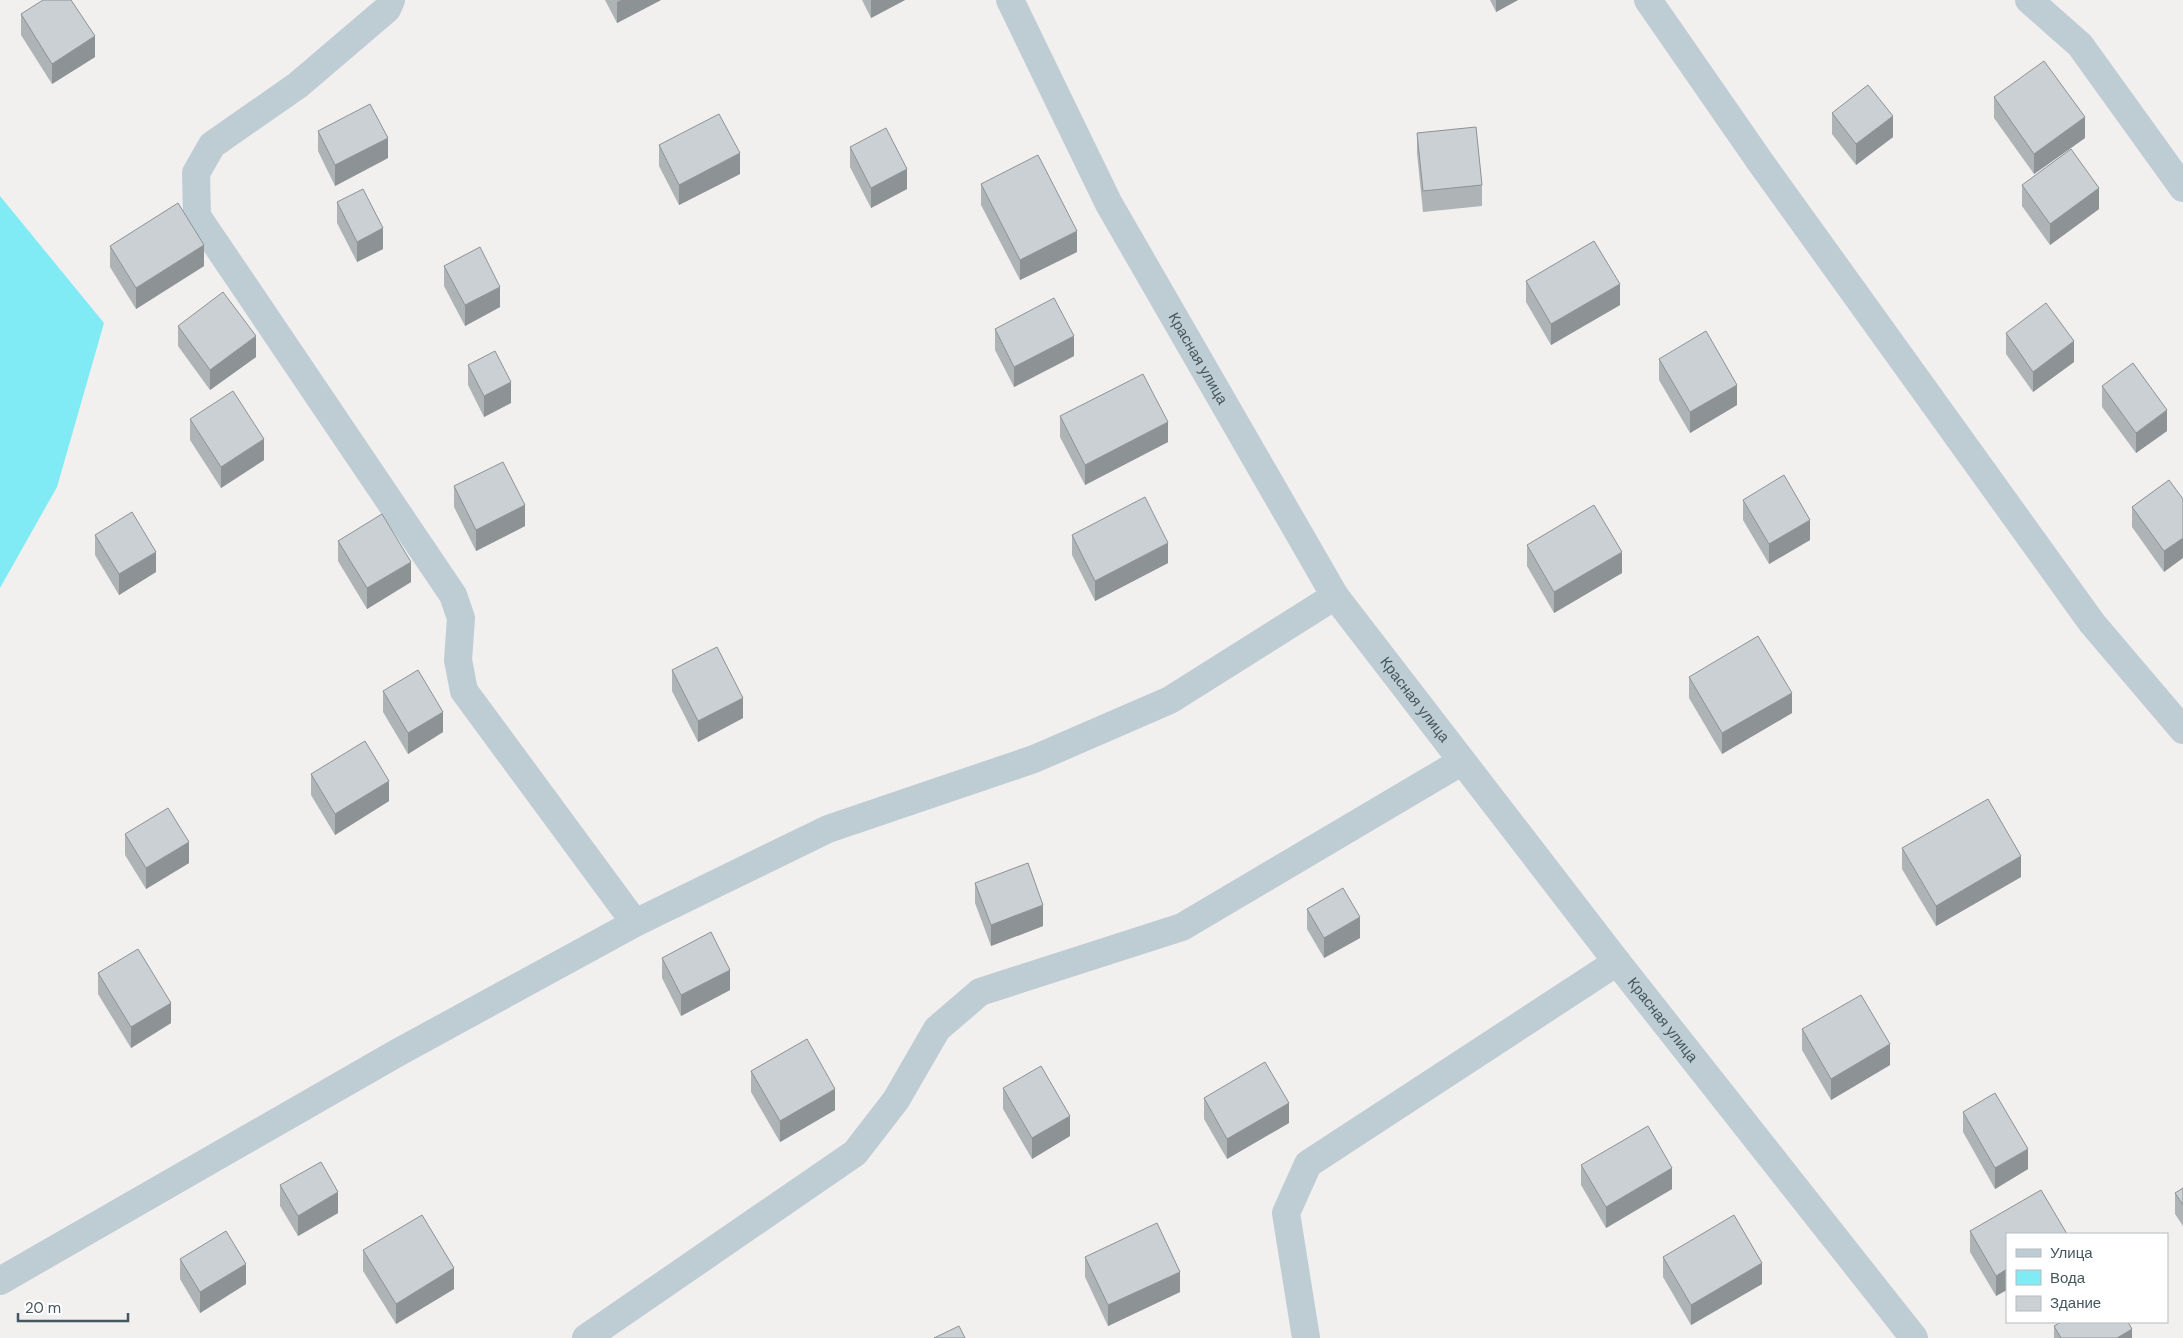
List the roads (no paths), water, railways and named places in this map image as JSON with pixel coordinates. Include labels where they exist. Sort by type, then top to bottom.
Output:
[{"type":"street","points":[[391,0],[387,9],[298,85],[212,145],[196,173],[197,216],[453,596],[461,618],[458,660],[464,691],[634,923]]},
{"type":"street","name":"Красная улица","points":[[1010,0],[1110,204],[1335,596],[1617,962],[1914,1338]]},
{"type":"street","points":[[1648,0],[1761,164],[2086,615],[2183,730]]},
{"type":"street","points":[[2029,0],[2080,45],[2183,188]]},
{"type":"street","points":[[0,1281],[397,1053],[634,923],[828,829],[1034,759],[1170,700],[1335,596]]},
{"type":"street","points":[[586,1338],[855,1153],[896,1100],[937,1029],[980,992],[1182,927],[1462,762]]},
{"type":"street","points":[[1306,1338],[1286,1213],[1308,1164],[1617,962]]},
{"type":"water","points":[[0,196],[104,323],[57,487],[0,588]]}]
